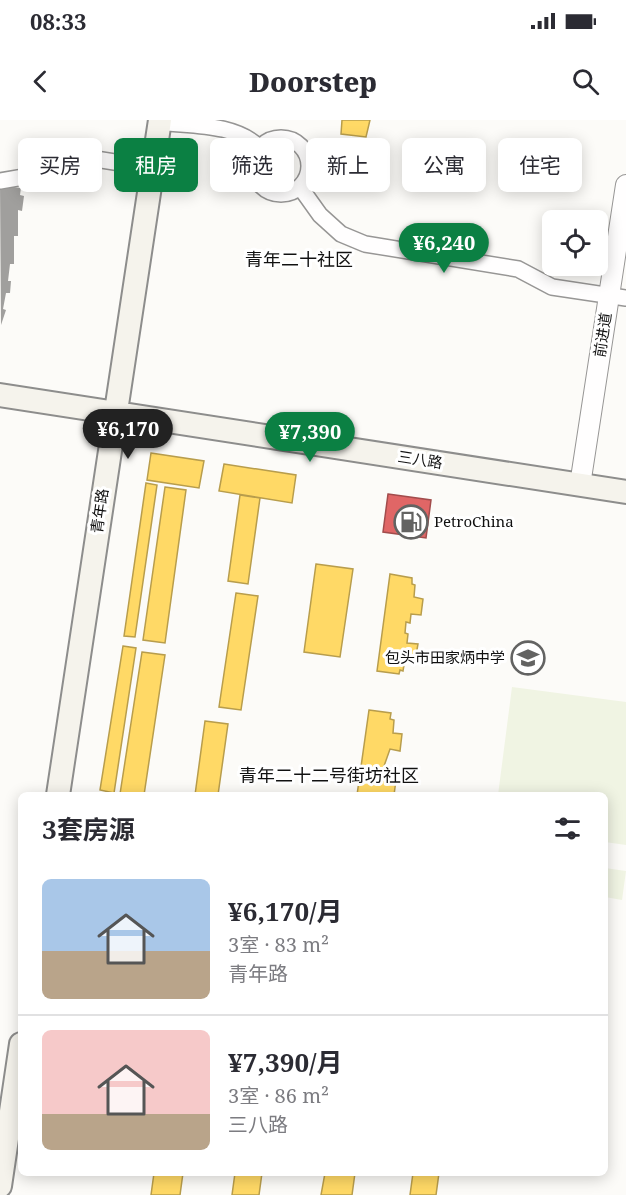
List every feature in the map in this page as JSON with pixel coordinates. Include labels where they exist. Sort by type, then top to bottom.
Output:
[{"type":"main road","name":"青年路","points":[[156,138],[159,121]]},
{"type":"main road","name":"青年路","points":[[58,792],[148,192]]},
{"type":"main road","name":"三八路","points":[[0,395],[626,492]]},
{"type":"main road","points":[[0,1186],[18,1064]]},
{"type":"street","points":[[159,121],[235,131],[250,138]]},
{"type":"street","points":[[294,141],[304,150],[309,160],[309,172],[300,187],[294,190]]},
{"type":"street","points":[[0,181],[29,176],[83,157],[114,162]]},
{"type":"street","name":"前进道","points":[[580,485],[618,296],[626,185]]},
{"type":"street","points":[[300,187],[320,215],[341,234],[365,244],[518,269],[538,282],[552,287],[618,296]]},
{"type":"street","points":[[270,192],[286,194],[290,192]]},
{"type":"green space","points":[[512,687],[626,702],[626,845],[608,842],[608,792],[498,792]]},
{"type":"green space","points":[[608,868],[626,871],[622,900],[608,898]]},
{"type":"building: 住宅","points":[[342,120],[370,120],[366,137],[341,134]]},
{"type":"building: 住宅","points":[[151,453],[204,461],[199,488],[147,480]]},
{"type":"building: 住宅","points":[[224,464],[296,475],[292,503],[219,491]]},
{"type":"building: 住宅","points":[[146,483],[157,485],[135,637],[124,636]]},
{"type":"building: 住宅","points":[[165,487],[186,490],[165,643],[143,640]]},
{"type":"building: 住宅","points":[[240,495],[260,498],[248,584],[228,581]]},
{"type":"building: 住宅","points":[[316,564],[353,569],[340,657],[304,652]]},
{"type":"building: 住宅","points":[[390,574],[412,578],[412,584],[415,585],[414,597],[423,599],[421,615],[411,614],[410,623],[406,622],[407,643],[418,644],[415,661],[405,659],[403,671],[400,670],[399,674],[377,671]]},
{"type":"building: 住宅","points":[[236,593],[258,596],[241,710],[219,707]]},
{"type":"building: 住宅","points":[[123,646],[136,648],[114,792],[100,790]]},
{"type":"building: 住宅","points":[[142,652],[165,655],[144,792],[120,792]]},
{"type":"building: 住宅","points":[[369,710],[391,713],[390,719],[394,720],[393,733],[402,734],[400,751],[390,749],[383,769],[387,769],[386,778],[396,780],[394,792],[357,792]]},
{"type":"building: 住宅","points":[[205,721],[228,724],[218,792],[195,792]]},
{"type":"building: 住宅","points":[[154,1176],[183,1176],[180,1195],[151,1195]]},
{"type":"building: 住宅","points":[[235,1176],[262,1176],[259,1195],[232,1195]]},
{"type":"building: 住宅","points":[[324,1176],[355,1176],[352,1195],[321,1195]]},
{"type":"building: 住宅","points":[[413,1176],[439,1176],[436,1195],[410,1195]]},
{"type":"building: 商业","points":[[388,494],[431,500],[426,538],[383,532]]},
{"type":"building: 其他","points":[[0,185],[18,188],[20,195],[24,196],[22,211],[18,210],[18,236],[14,236],[14,264],[10,264],[8,281],[11,281],[10,293],[6,293],[3,309],[6,310],[1,325]]},
{"type":"place","name":"PetroChina","points":[[411,522]]},
{"type":"place","name":"包头市田家炳中学","points":[[528,658]]},
{"type":"district","name":"青年二十社区","points":[[299,260]]},
{"type":"district","name":"青年二十二号街坊社区","points":[[329,776]]}]
